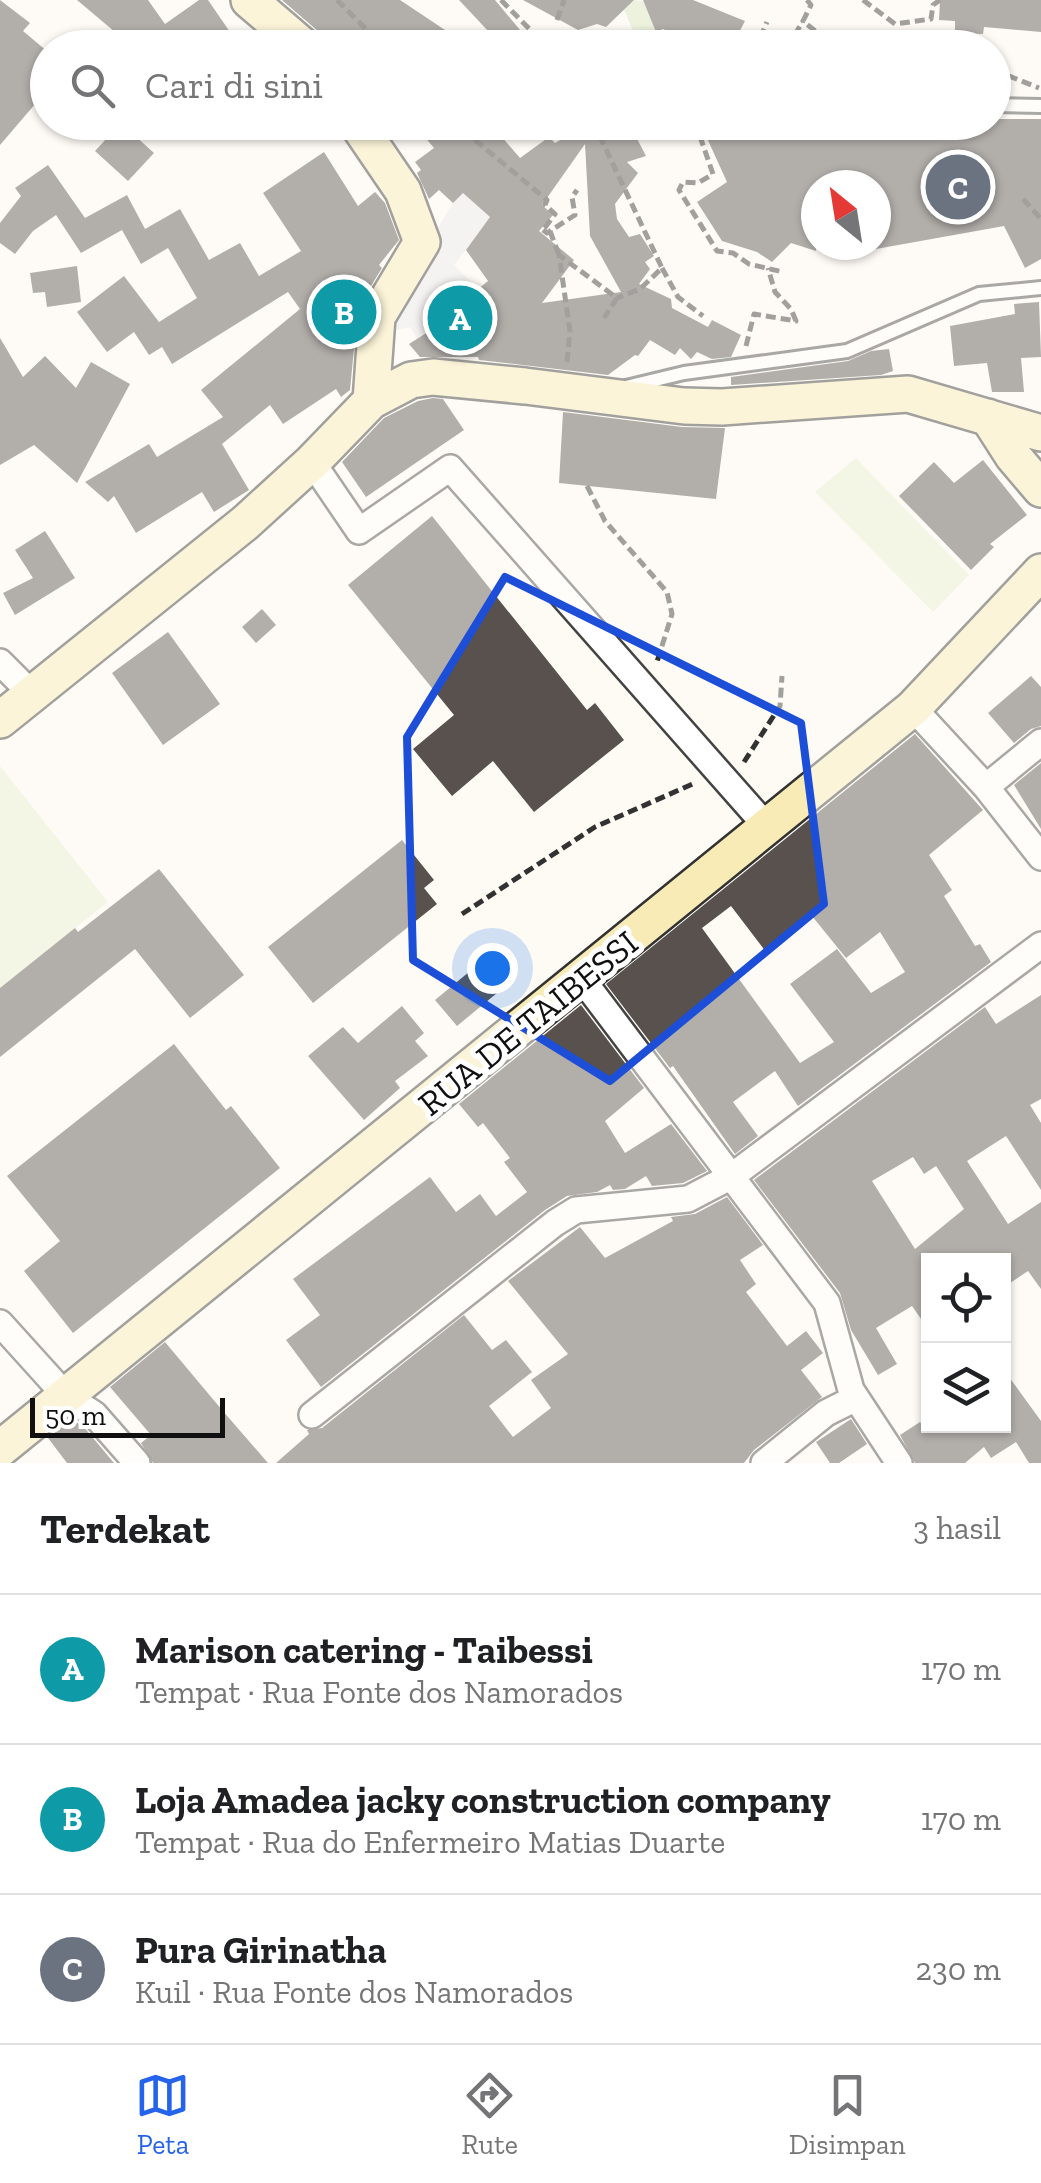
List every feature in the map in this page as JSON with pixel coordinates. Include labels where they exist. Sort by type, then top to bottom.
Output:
[{"type":"street","points":[[249,0],[283,30]]},
{"type":"street","points":[[369,140],[404,191],[422,242],[377,317],[371,401]]},
{"type":"street","points":[[0,720],[245,523],[371,401],[412,380],[433,377],[684,406],[722,407],[908,394],[1041,433]]},
{"type":"street","points":[[988,416],[1013,456],[1041,488]]},
{"type":"street","points":[[312,462],[359,531],[450,468],[768,828]]},
{"type":"street","name":"RUA DE TAIBESSI","points":[[0,1448],[913,708],[1040,567]]},
{"type":"street","points":[[0,662],[32,694]]},
{"type":"street","points":[[913,708],[986,787],[1041,857]]},
{"type":"street","points":[[986,787],[1041,742]]},
{"type":"street","points":[[312,1415],[555,1223],[576,1210],[688,1199],[732,1176],[1041,945]]},
{"type":"street","points":[[582,979],[828,1302],[856,1398],[898,1463]]},
{"type":"street","points":[[0,1323],[66,1396],[94,1414],[136,1463]]},
{"type":"street","points":[[764,1463],[826,1412],[856,1398]]},
{"type":"lane","points":[[1011,105],[1041,106]]},
{"type":"lane","points":[[582,392],[684,372],[846,351],[979,294],[1041,288]]},
{"type":"path","points":[[337,0],[367,30]]},
{"type":"path","points":[[501,0],[530,30]]},
{"type":"path","points":[[556,20],[564,0]]},
{"type":"path","points":[[798,30],[811,6],[807,0]]},
{"type":"path","points":[[863,0],[895,24],[931,18],[933,5],[940,0]]},
{"type":"path","points":[[803,21],[814,30]]},
{"type":"path","points":[[764,30],[767,22]]},
{"type":"path","points":[[1011,76],[1041,90]]},
{"type":"path","points":[[475,140],[547,200],[545,204],[555,214],[543,230],[550,232]]},
{"type":"path","points":[[603,140],[678,297],[702,316]]},
{"type":"path","points":[[701,140],[713,174],[698,183],[683,182],[678,190],[717,252],[733,253],[749,264],[783,272]]},
{"type":"path","points":[[550,232],[574,215],[572,197],[577,190]]},
{"type":"path","points":[[1023,199],[1041,219]]},
{"type":"path","points":[[550,232],[559,255],[582,392]]},
{"type":"path","points":[[559,255],[618,298]]},
{"type":"path","points":[[604,318],[618,298],[640,290],[662,268]]},
{"type":"path","points":[[742,365],[754,314],[796,321],[775,292],[768,268]]},
{"type":"path","points":[[587,486],[605,521],[667,592],[672,614],[647,691]]},
{"type":"path","points":[[462,914],[595,827],[694,783],[726,780],[749,757],[780,706],[782,676]]},
{"type":"highlighted area","points":[[505,577],[801,723],[824,904],[610,1081],[413,960],[407,737]]},
{"type":"shaded area","points":[[463,193],[501,227],[475,238],[454,265],[475,286],[426,324],[430,329],[417,339],[410,327],[392,331],[383,318],[453,203]]},
{"type":"green space","points":[[632,0],[643,1],[656,30],[633,30],[622,5]]},
{"type":"green space","points":[[856,458],[969,575],[933,612],[815,492]]},
{"type":"green space","points":[[0,766],[108,902],[0,988]]},
{"type":"building","points":[[0,0],[30,23],[23,31],[30,37],[30,110],[0,145]]},
{"type":"building","points":[[77,0],[148,0],[165,24],[199,0],[208,0],[229,30],[113,30]]},
{"type":"building","points":[[282,0],[400,0],[445,30],[317,30]]},
{"type":"building","points":[[459,0],[495,0],[520,30],[487,30]]},
{"type":"building","points":[[523,0],[634,0],[606,27],[597,24],[578,30]]},
{"type":"building","points":[[643,0],[693,0],[745,21],[740,30],[655,30]]},
{"type":"building","points":[[940,0],[1041,0],[1041,32],[984,27],[955,30],[955,21],[939,20]]},
{"type":"building","points":[[1011,119],[1041,119],[1041,259],[1025,268],[1004,226],[891,246],[891,170],[801,170],[801,246],[791,243],[772,262],[757,252],[722,241],[697,202],[727,182],[708,140],[1011,140]]},
{"type":"building","points":[[105,140],[140,140],[154,153],[128,181],[95,151]]},
{"type":"building","points":[[427,140],[504,140],[520,158],[545,140],[555,143],[638,140],[646,156],[627,162],[638,173],[615,204],[617,219],[629,237],[640,234],[654,256],[645,262],[650,269],[639,284],[671,299],[672,308],[708,327],[712,320],[741,335],[731,357],[712,359],[697,352],[691,359],[680,348],[675,355],[650,340],[638,356],[608,375],[478,357],[420,357],[409,344],[431,330],[426,325],[468,291],[471,295],[488,281],[466,250],[490,217],[463,193],[453,203],[439,190],[429,199],[415,162],[434,148]],"holes":[[[585,144],[590,236],[621,292],[542,303],[574,260],[539,231],[553,215],[542,205]]]},
{"type":"building","points":[[324,152],[358,206],[375,192],[385,203],[399,240],[379,265],[382,268],[358,307],[350,390],[341,397],[336,389],[283,424],[270,405],[222,444],[249,490],[214,512],[202,492],[136,533],[114,496],[108,502],[85,482],[149,444],[157,457],[223,417],[201,390],[300,309],[288,292],[172,364],[162,347],[149,355],[134,332],[107,352],[77,312],[124,276],[159,322],[197,298],[168,248],[141,264],[122,230],[81,253],[56,215],[33,231],[15,254],[0,243],[0,223],[21,196],[15,188],[48,165],[85,218],[127,195],[145,229],[180,209],[209,260],[240,243],[259,276],[301,251],[263,193]]},
{"type":"building","points":[[77,266],[81,302],[47,307],[45,292],[33,293],[30,273]]},
{"type":"building","points":[[1039,302],[1041,357],[1021,358],[1024,392],[992,392],[987,363],[954,366],[950,326],[1015,314],[1014,304]]},
{"type":"building","points":[[0,338],[23,377],[45,356],[76,388],[91,362],[130,384],[77,483],[34,445],[0,465]]},
{"type":"building","points":[[889,349],[893,371],[881,375],[731,385],[731,377],[848,361],[871,351]]},
{"type":"building","points":[[433,398],[443,399],[464,430],[366,497],[342,462],[384,418]]},
{"type":"building","points":[[563,412],[682,427],[725,428],[716,499],[559,483]]},
{"type":"building","points":[[983,460],[1027,515],[990,544],[994,547],[971,570],[899,496],[934,462],[954,483]]},
{"type":"building","points":[[432,516],[587,710],[595,703],[624,740],[534,812],[493,761],[452,796],[413,749],[454,715],[348,585]]},
{"type":"building","points":[[45,531],[75,578],[15,615],[3,593],[33,578],[15,550]]},
{"type":"building","points":[[262,609],[276,625],[256,643],[242,627]]},
{"type":"building","points":[[168,632],[220,704],[163,745],[112,673]]},
{"type":"building","points":[[1031,676],[1041,687],[1041,726],[1014,743],[988,713]]},
{"type":"building","points":[[915,734],[983,810],[929,855],[952,890],[944,896],[975,946],[980,944],[991,962],[798,1106],[775,1071],[733,1102],[758,1136],[735,1154],[673,1066],[670,1068],[606,984]],"holes":[[[731,906],[766,952],[812,916],[846,958],[880,932],[905,972],[871,993],[837,949],[790,984],[834,1042],[800,1063],[702,928]]]},
{"type":"building","points":[[1041,763],[1041,829],[1014,785]]},
{"type":"building","points":[[402,840],[434,880],[424,888],[437,904],[313,1003],[268,947]]},
{"type":"building","points":[[159,869],[244,975],[190,1018],[135,949],[0,1057],[0,988],[75,928],[78,932]]},
{"type":"building","points":[[475,967],[497,993],[457,1026],[435,1000]]},
{"type":"building","points":[[1041,995],[1041,1099],[1030,1105],[1041,1123],[1041,1190],[1006,1136],[967,1161],[1008,1224],[1041,1202],[1041,1289],[1028,1271],[1011,1282],[1011,1253],[921,1253],[921,1319],[912,1306],[876,1328],[897,1364],[878,1375],[851,1330],[840,1293],[754,1180],[985,1007],[996,1024]],"holes":[[[913,1157],[924,1174],[936,1166],[964,1209],[915,1249],[872,1181]]]},
{"type":"building","points":[[581,1005],[644,1088],[605,1121],[625,1153],[671,1124],[707,1171],[683,1183],[652,1186],[646,1176],[625,1189],[613,1190],[610,1185],[597,1192],[567,1196],[321,1387],[286,1340],[320,1315],[293,1279],[430,1177],[456,1212],[480,1194],[496,1216],[527,1192],[504,1162],[510,1158],[483,1123],[478,1127],[459,1104]]},
{"type":"building","points":[[402,1006],[424,1033],[415,1041],[428,1056],[395,1081],[400,1088],[364,1120],[308,1056],[343,1027],[358,1043]]},
{"type":"building","points":[[174,1044],[226,1110],[231,1106],[280,1168],[73,1333],[24,1271],[60,1241],[7,1176]]},
{"type":"building","points":[[727,1197],[763,1245],[740,1260],[756,1284],[746,1292],[787,1346],[806,1331],[823,1353],[801,1370],[822,1397],[754,1450],[744,1463],[276,1463],[309,1434],[307,1430],[322,1428],[464,1315],[492,1350],[506,1340],[532,1372],[489,1406],[513,1437],[551,1408],[531,1380],[568,1354],[508,1281],[580,1227],[605,1258],[673,1221],[671,1217],[695,1214]]},
{"type":"building","points":[[165,1342],[268,1463],[153,1463],[141,1443],[151,1435],[110,1387]]},
{"type":"building","points":[[1011,1380],[1041,1421],[1041,1463],[1029,1463],[1016,1442],[991,1458],[984,1447],[965,1463],[915,1463],[900,1435],[920,1422],[921,1433],[1011,1433]]},
{"type":"building","points":[[71,1419],[83,1426],[114,1463],[67,1463],[48,1438]]},
{"type":"building","points":[[851,1419],[867,1444],[839,1463],[830,1463],[816,1442]]},
{"type":"place","name":"Pura Girinatha","points":[[958,187]]},
{"type":"place","name":"Loja Amadea jacky construction company","points":[[344,312]]},
{"type":"place","name":"Marison catering - Taibessi","points":[[460,318]]}]
